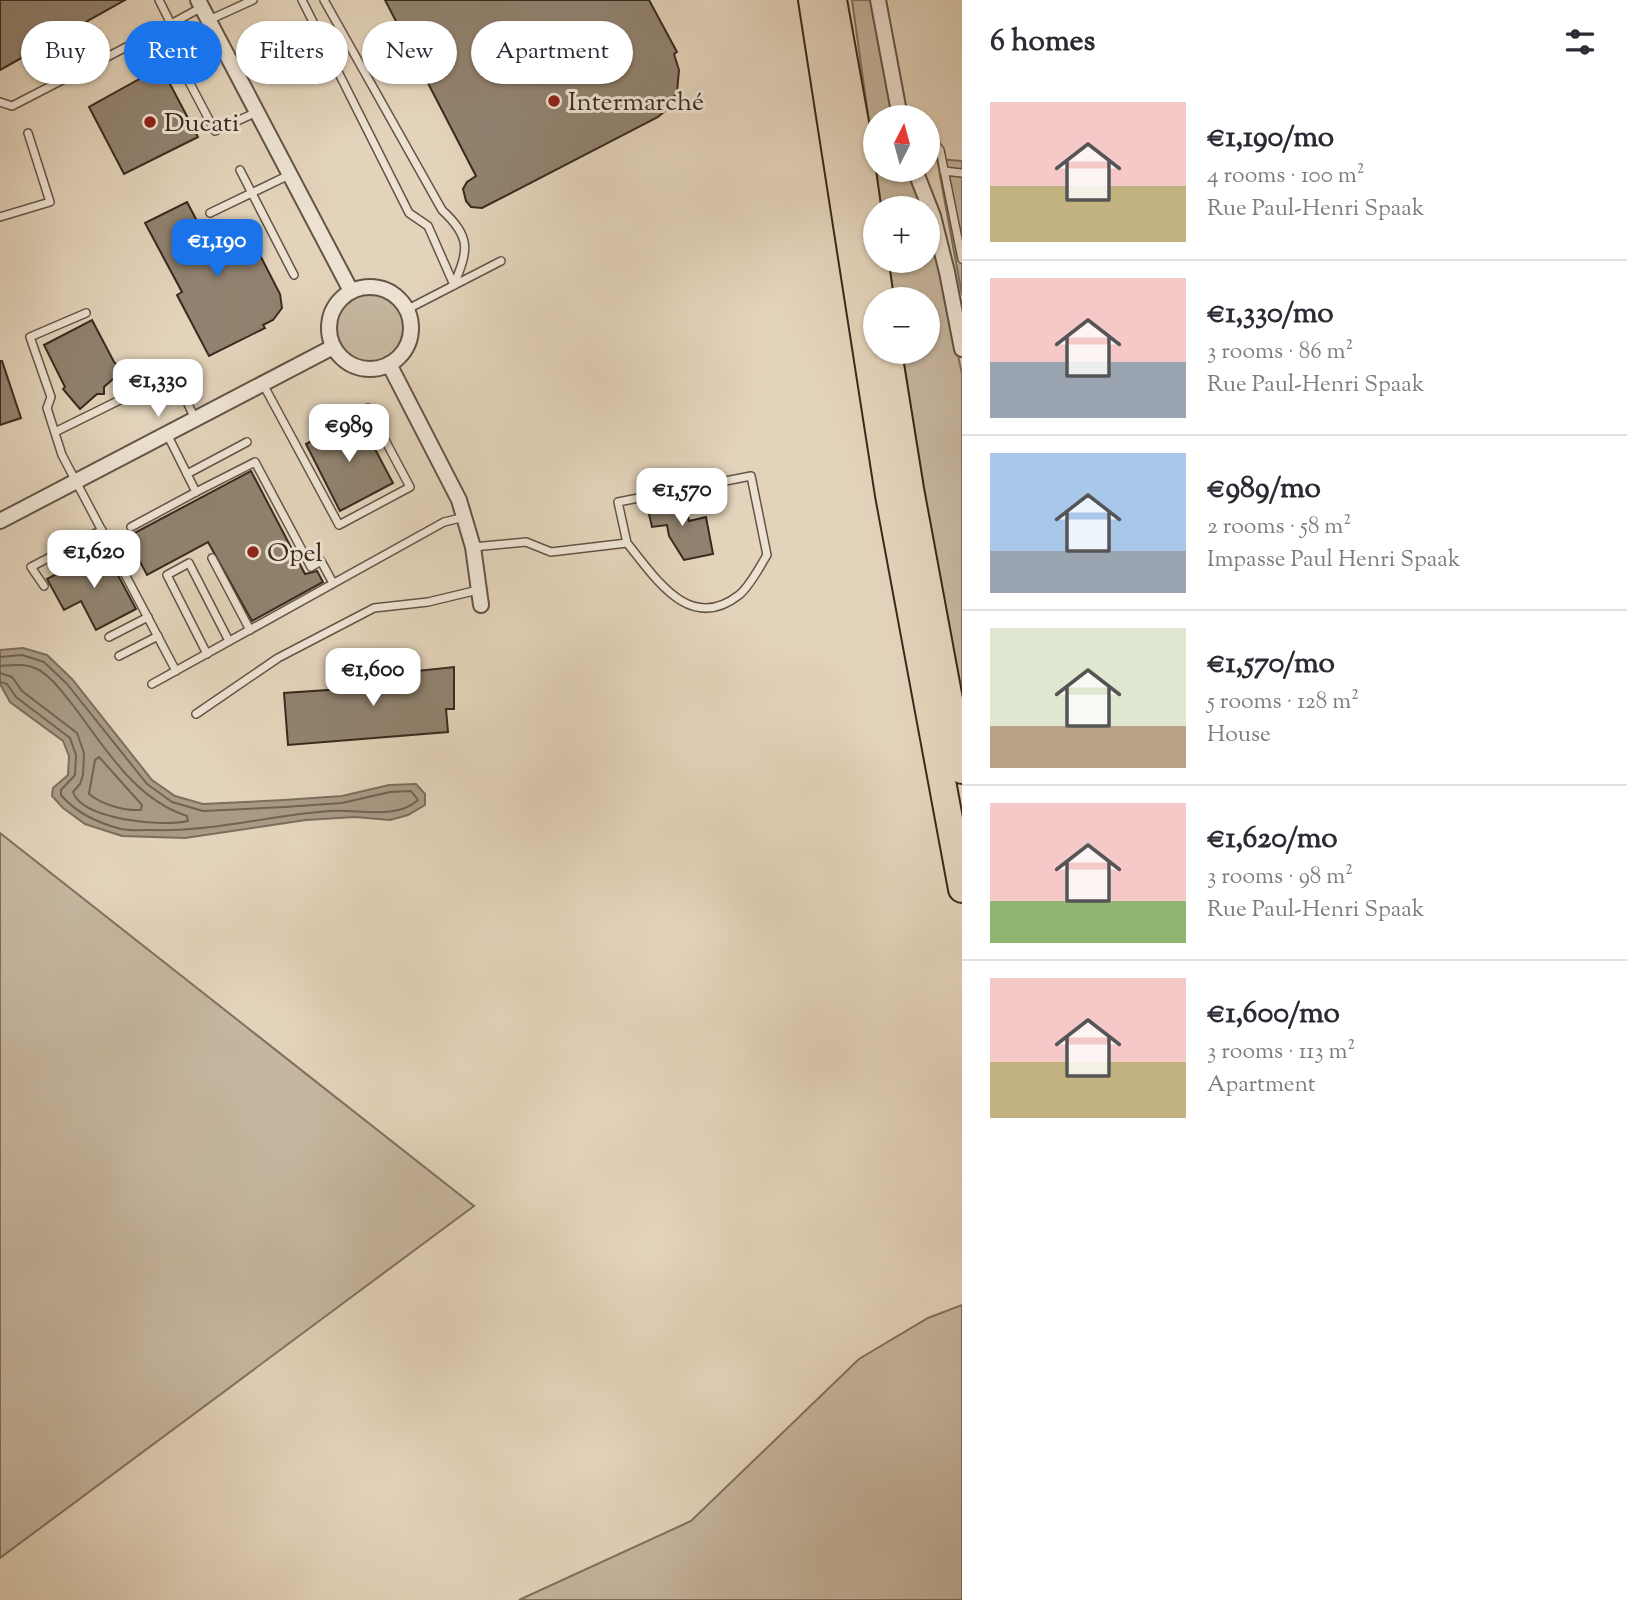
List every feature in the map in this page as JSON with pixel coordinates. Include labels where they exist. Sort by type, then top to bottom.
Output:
[{"type":"highway","points":[[812,0],[884,468],[962,889]]},
{"type":"highway","points":[[833,0],[856,128],[878,287]]},
{"type":"highway","points":[[890,364],[962,770]]},
{"type":"street","points":[[878,0],[898,105]]},
{"type":"street","points":[[222,46],[351,291]]},
{"type":"street","points":[[920,182],[933,216],[962,349]]},
{"type":"street","points":[[365,287],[379,288],[392,293],[406,310],[411,330],[408,344],[389,364],[364,368],[341,357],[333,347],[329,322],[341,299],[351,291],[365,287]]},
{"type":"street","points":[[0,521],[333,347]]},
{"type":"street","points":[[389,364],[459,500],[473,547],[481,605]]},
{"type":"lane","points":[[159,0],[170,21]]},
{"type":"lane","points":[[177,21],[203,9],[253,0]]},
{"type":"lane","points":[[302,0],[409,213],[428,226],[454,285]]},
{"type":"lane","points":[[324,0],[442,210],[461,227],[466,255],[454,285]]},
{"type":"lane","points":[[0,102],[12,106],[124,48]]},
{"type":"lane","points":[[190,84],[215,131],[257,112]]},
{"type":"lane","points":[[0,217],[50,201],[28,133]]},
{"type":"lane","points":[[940,150],[962,259]]},
{"type":"lane","points":[[240,170],[294,275]]},
{"type":"lane","points":[[944,172],[962,173]]},
{"type":"lane","points":[[210,213],[290,174]]},
{"type":"lane","points":[[406,310],[501,261]]},
{"type":"lane","points":[[86,313],[30,337],[51,397],[47,408],[62,454],[176,671]]},
{"type":"lane","points":[[263,384],[339,525],[410,487],[368,408]]},
{"type":"lane","points":[[181,389],[195,419]]},
{"type":"lane","points":[[55,432],[130,395]]},
{"type":"lane","points":[[167,434],[196,492]]},
{"type":"lane","points":[[187,474],[247,442]]},
{"type":"lane","points":[[131,527],[255,462],[311,567],[321,561],[334,583]]},
{"type":"lane","points":[[751,475],[767,555],[741,594],[721,606],[698,607],[675,600],[627,543],[618,502],[751,475]]},
{"type":"lane","points":[[152,684],[443,523],[465,517]]},
{"type":"lane","points":[[44,586],[31,568],[102,530]]},
{"type":"lane","points":[[473,547],[526,542],[551,552],[627,543]]},
{"type":"lane","points":[[212,558],[250,630]]},
{"type":"lane","points":[[207,653],[167,575],[189,563],[229,641]]},
{"type":"lane","points":[[196,714],[278,658],[374,608],[428,602],[478,590]]},
{"type":"lane","points":[[110,637],[148,617]]},
{"type":"lane","points":[[119,656],[158,636]]},
{"type":"shaded area","points":[[852,0],[874,0],[893,105],[867,105]]},
{"type":"shaded area","points":[[940,159],[962,161],[962,295],[940,175]]},
{"type":"shaded area","points":[[878,182],[914,182],[919,196],[879,196]]},
{"type":"shaded area","points":[[940,270],[962,374],[962,702],[930,532],[904,364],[940,364],[940,287],[892,287],[890,273],[940,273]]},
{"type":"shaded area","points":[[370,294],[383,297],[394,304],[401,315],[404,328],[401,341],[394,352],[383,359],[370,362],[357,359],[346,352],[339,341],[336,328],[339,315],[346,304],[357,297]]},
{"type":"shaded area","points":[[0,833],[474,1206],[0,1558]]},
{"type":"shaded area","points":[[962,1305],[962,1600],[519,1600],[691,1521],[859,1359],[928,1318]]},
{"type":"water","points":[[23,648],[47,655],[72,679],[152,780],[175,796],[203,804],[284,800],[342,796],[389,785],[416,784],[425,794],[425,805],[408,815],[390,820],[355,817],[306,820],[185,838],[122,836],[85,824],[52,796],[53,788],[68,775],[69,756],[63,741],[10,702],[0,684],[0,650]]},
{"type":"building","points":[[0,0],[125,0],[88,21],[21,21],[21,58],[0,70]]},
{"type":"building","name":"Intermarché","points":[[385,0],[649,0],[677,52],[674,54],[679,70],[677,92],[658,117],[482,208],[471,207],[466,201],[463,189],[467,182],[476,176],[428,84],[457,84],[457,21],[396,21]]},
{"type":"building","points":[[130,84],[170,84],[198,137],[124,174],[89,107]]},
{"type":"building","points":[[187,202],[208,242],[244,224],[280,294],[282,308],[273,320],[263,325],[265,328],[209,356],[177,295],[182,292],[145,223]]},
{"type":"building","points":[[92,320],[114,362],[122,371],[104,387],[104,394],[97,394],[80,409],[63,389],[65,387],[44,345]]},
{"type":"building","points":[[0,361],[21,418],[0,425]]},
{"type":"building","points":[[358,417],[393,483],[340,511],[306,444]]},
{"type":"building","name":"Opel","points":[[251,471],[305,574],[317,571],[323,582],[252,621],[208,542],[147,575],[127,537]]},
{"type":"building","points":[[685,498],[689,521],[706,517],[713,554],[684,560],[669,536],[667,525],[652,527],[647,505]]},
{"type":"building","points":[[104,549],[136,609],[96,630],[81,601],[64,610],[47,579]]},
{"type":"building","points":[[454,667],[454,709],[446,709],[448,732],[288,745],[284,693],[342,689],[341,679]]},
{"type":"place","name":"Intermarché","points":[[554,101]]},
{"type":"place","name":"Ducati","points":[[150,122]]},
{"type":"place","name":"Opel","points":[[253,552]]}]
